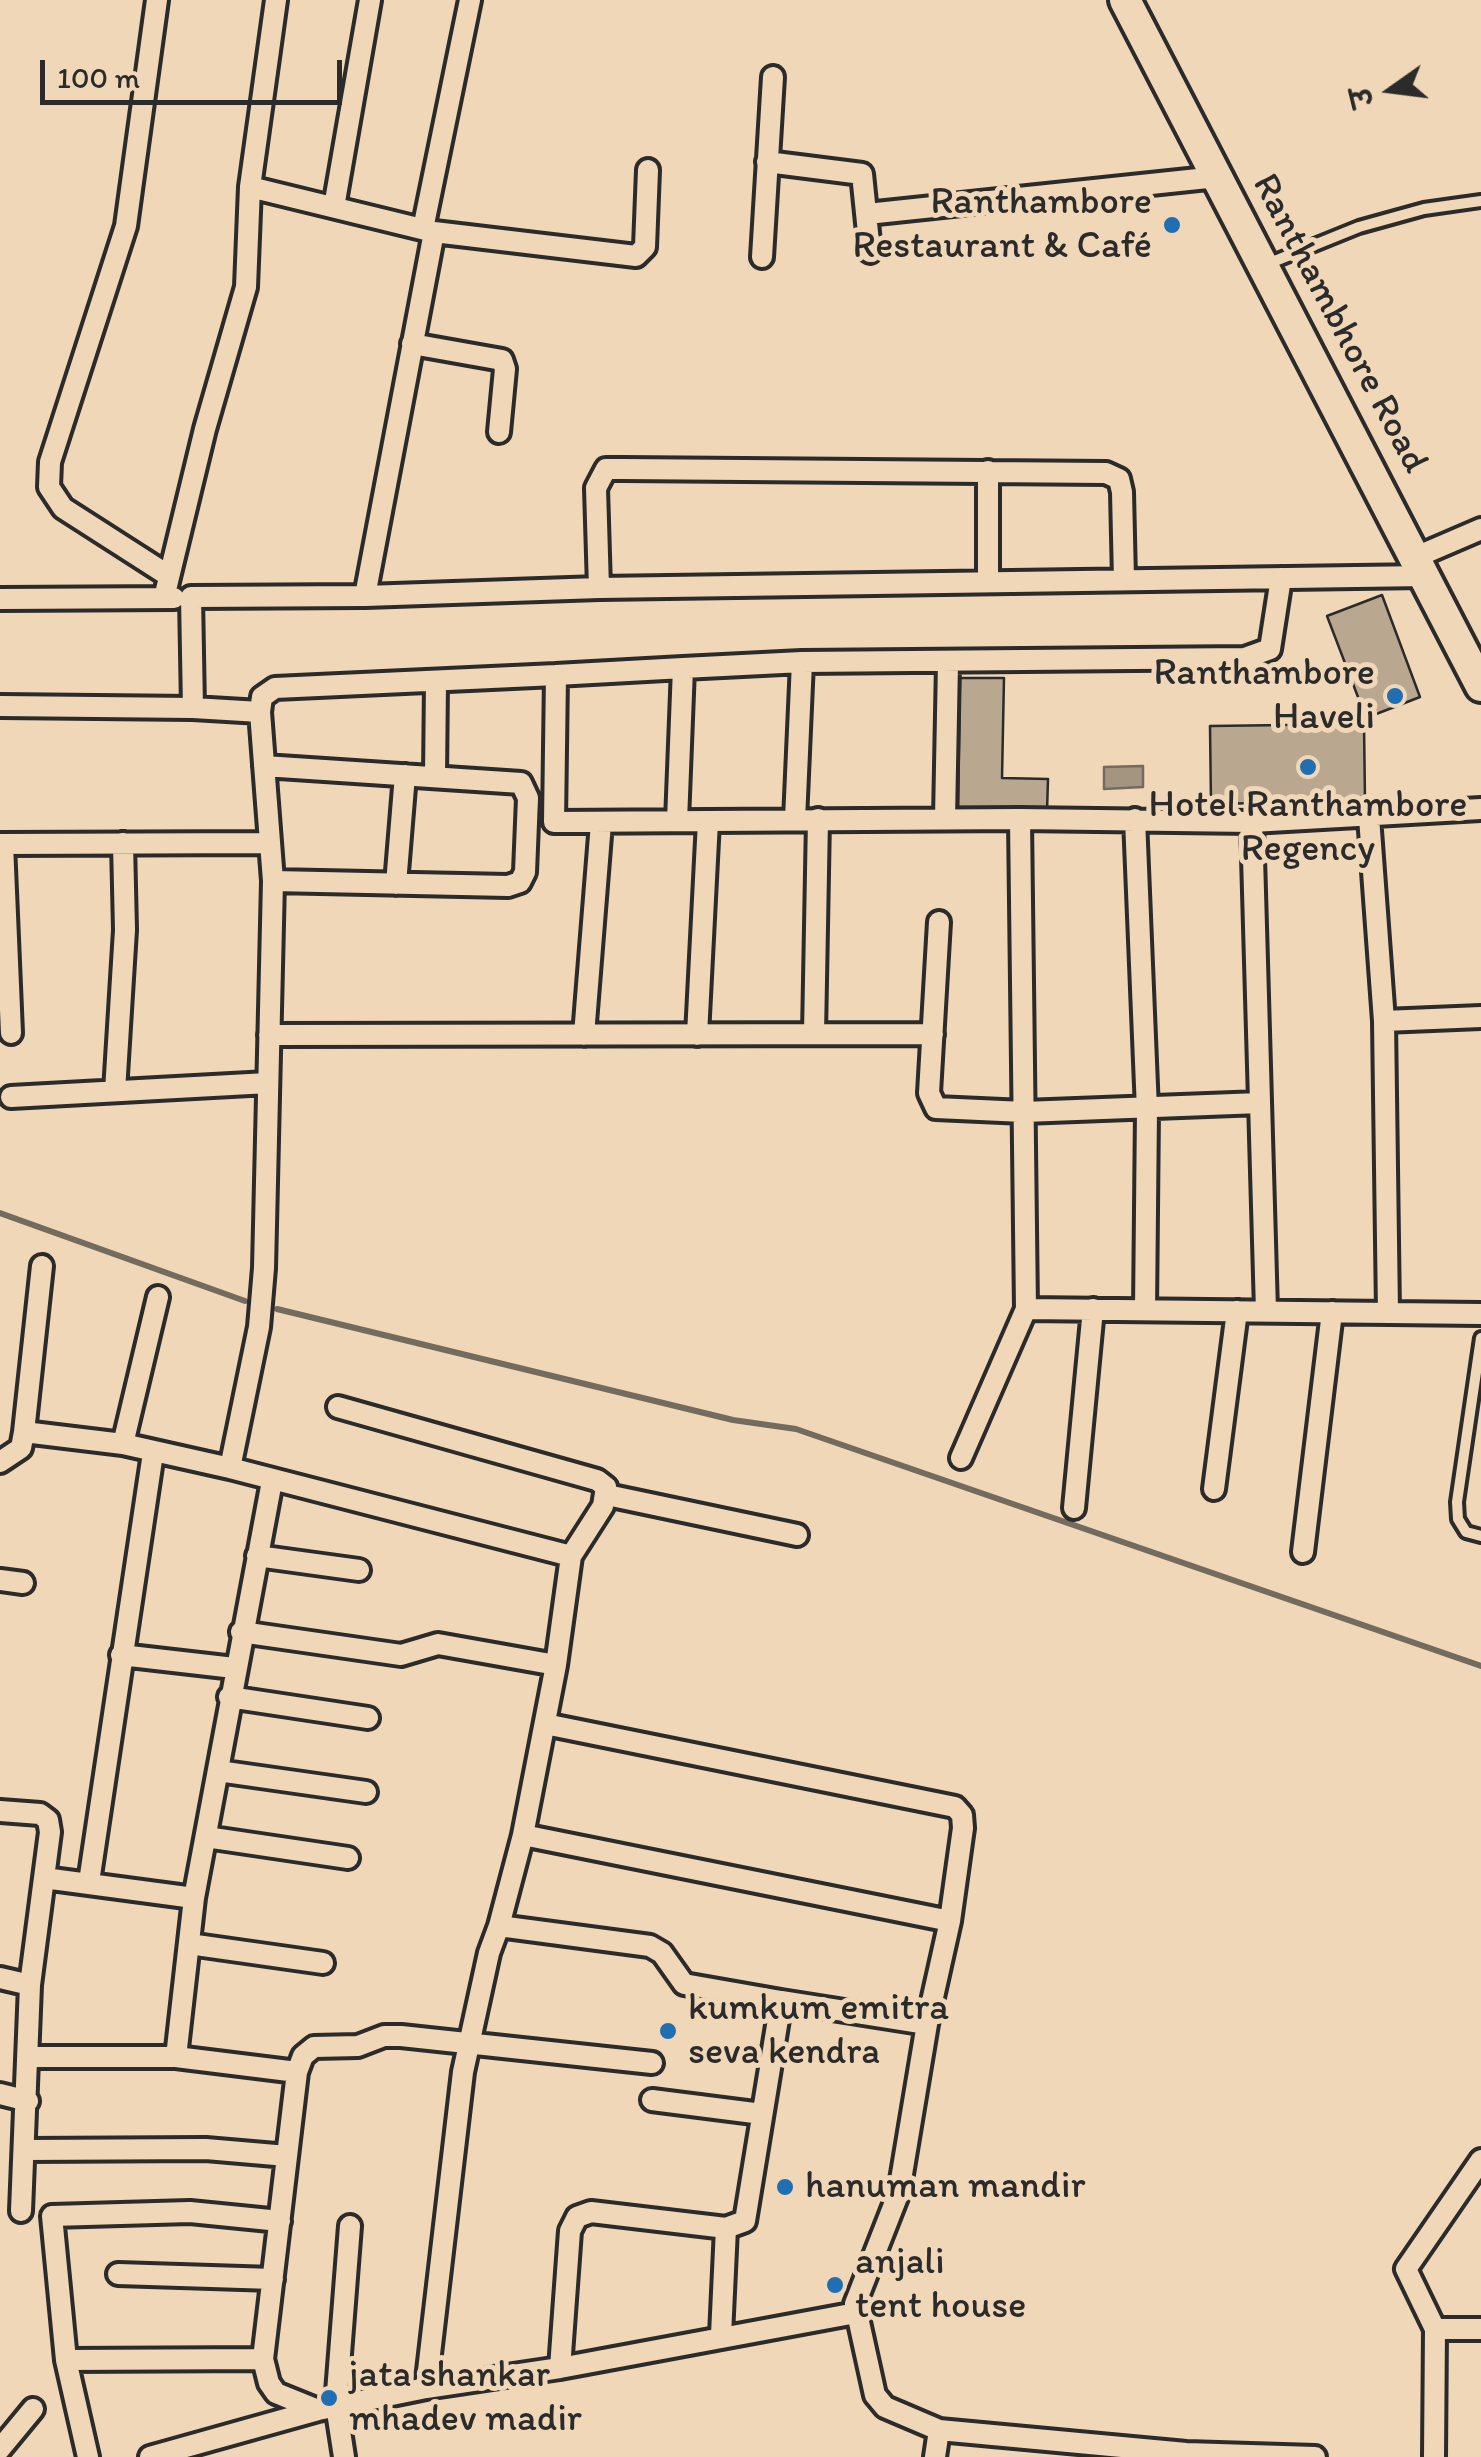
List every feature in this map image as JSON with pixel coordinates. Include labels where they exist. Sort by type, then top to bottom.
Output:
[{"type":"main road","name":"Ranthambhore Road","points":[[1125,0],[1481,686]]},
{"type":"street","points":[[157,0],[126,226],[50,462],[49,487],[63,508],[169,576]]},
{"type":"street","points":[[164,598],[246,287],[250,187],[276,0]]},
{"type":"street","points":[[334,207],[370,0]]},
{"type":"street","points":[[364,596],[412,344],[428,230],[470,0]]},
{"type":"street","points":[[762,258],[772,77]]},
{"type":"street","points":[[768,162],[862,174],[870,252]]},
{"type":"street","points":[[250,187],[428,230],[636,256],[646,246],[648,170]]},
{"type":"street","points":[[867,214],[1217,177]]},
{"type":"street","points":[[412,344],[502,360],[506,369],[499,432]]},
{"type":"street","points":[[599,588],[596,488],[606,470],[1106,472],[1118,478],[1124,580]]},
{"type":"street","points":[[988,471],[988,582]]},
{"type":"street","points":[[0,599],[1281,578],[1420,566],[1481,529]]},
{"type":"street","points":[[230,1468],[259,1327],[272,881],[262,697],[275,688],[802,662],[1246,658],[1270,649],[1281,578]]},
{"type":"street","points":[[190,597],[192,708]]},
{"type":"street","points":[[795,820],[802,662]]},
{"type":"street","points":[[945,818],[948,663]]},
{"type":"street","points":[[677,821],[682,668]]},
{"type":"street","points":[[554,822],[556,675]]},
{"type":"street","points":[[435,777],[436,682]]},
{"type":"street","points":[[0,706],[260,712]]},
{"type":"street","points":[[264,766],[521,783],[527,789],[528,856],[520,882],[508,886],[272,881]]},
{"type":"street","points":[[396,884],[405,775]]},
{"type":"street","points":[[528,823],[945,818],[1252,822],[1481,809]]},
{"type":"street","points":[[1369,816],[1384,1020],[1388,1313]]},
{"type":"street","points":[[814,1034],[818,819]]},
{"type":"street","points":[[960,1458],[1026,1309],[1020,819]]},
{"type":"street","points":[[1135,820],[1147,1110],[1145,1310]]},
{"type":"street","points":[[696,1035],[708,821]]},
{"type":"street","points":[[1252,822],[1266,1311]]},
{"type":"street","points":[[584,1035],[601,823]]},
{"type":"street","points":[[11,1033],[2,844],[270,842]]},
{"type":"street","points":[[114,1091],[126,930],[123,844]]},
{"type":"street","points":[[940,922],[929,1093],[936,1108],[1024,1112],[1260,1103]]},
{"type":"street","points":[[1384,1020],[1481,1018]]},
{"type":"street","points":[[269,1035],[933,1034]]},
{"type":"street","points":[[12,1097],[268,1083]]},
{"type":"street","points":[[0,1462],[21,1448],[42,1266]]},
{"type":"street","points":[[123,1444],[158,1297]]},
{"type":"street","points":[[1026,1309],[1481,1314]]},
{"type":"street","points":[[1074,1508],[1093,1309]]},
{"type":"street","points":[[1214,1489],[1237,1311]]},
{"type":"street","points":[[1304,1552],[1332,1312]]},
{"type":"street","points":[[338,1407],[598,1480],[606,1494],[796,1536]]},
{"type":"street","points":[[24,1432],[123,1444],[230,1468],[571,1556]]},
{"type":"street","points":[[89,1882],[153,1452]]},
{"type":"street","points":[[176,2057],[194,1898],[272,1480]]},
{"type":"street","points":[[426,2388],[470,2043],[488,1953],[524,1835],[556,1665],[571,1556],[606,1494]]},
{"type":"street","points":[[257,1556],[359,1570]]},
{"type":"street","points":[[0,1580],[24,1583]]},
{"type":"street","points":[[241,1632],[401,1655],[438,1644],[556,1665]]},
{"type":"street","points":[[121,1654],[234,1668]]},
{"type":"street","points":[[229,1697],[368,1718]]},
{"type":"street","points":[[545,1724],[955,1807],[962,1815],[950,1921],[927,2024],[899,2192],[856,2313],[875,2394],[886,2407],[939,2430],[1186,2455],[1316,2457]]},
{"type":"street","points":[[218,1772],[366,1792]]},
{"type":"street","points":[[0,1811],[40,1814],[48,1820],[30,1986],[25,2150],[11,2210],[52,2216],[190,2212],[280,2221]]},
{"type":"street","points":[[524,1835],[950,1921]]},
{"type":"street","points":[[206,1837],[348,1858]]},
{"type":"street","points":[[44,1878],[194,1898]]},
{"type":"street","points":[[499,1926],[650,1946],[662,1953],[684,1984],[927,2024]]},
{"type":"street","points":[[189,1944],[322,1963]]},
{"type":"street","points":[[0,1978],[30,1986]]},
{"type":"street","points":[[560,2368],[570,2231],[577,2217],[591,2212],[726,2228],[745,2221],[780,2001]]},
{"type":"street","points":[[327,2407],[276,2393],[264,2358],[297,2072],[303,2056],[314,2047],[358,2046],[384,2036],[652,2063]]},
{"type":"street","points":[[29,2057],[176,2057],[297,2072]]},
{"type":"street","points":[[0,2094],[28,2101]]},
{"type":"street","points":[[652,2100],[762,2114]]},
{"type":"street","points":[[25,2150],[206,2149],[288,2156]]},
{"type":"street","points":[[1434,2457],[1435,2329],[1406,2269],[1481,2160]]},
{"type":"street","points":[[52,2216],[66,2360],[88,2457]]},
{"type":"street","points":[[344,2457],[327,2407],[350,2226]]},
{"type":"street","points":[[722,2335],[726,2228]]},
{"type":"street","points":[[118,2274],[273,2279]]},
{"type":"street","points":[[150,2457],[327,2407],[856,2313]]},
{"type":"street","points":[[1435,2329],[1481,2329]]},
{"type":"street","points":[[66,2360],[264,2358]]},
{"type":"street","points":[[0,2449],[32,2409]]},
{"type":"street","points":[[935,2457],[939,2430]]},
{"type":"lane","points":[[1264,266],[1359,227],[1424,209],[1481,201]]},
{"type":"lane","points":[[1481,1338],[1457,1502],[1458,1519],[1466,1532],[1481,1536]]},
{"type":"shaded area","points":[[1143,766],[1143,787],[1104,789],[1104,767]]},
{"type":"building","points":[[1382,595],[1420,697],[1366,718],[1327,616]]},
{"type":"building","points":[[960,678],[1004,678],[1002,778],[1048,779],[1047,811],[958,809]]},
{"type":"building","points":[[1364,724],[1365,801],[1211,804],[1210,726]]},
{"type":"waterway","points":[[0,1213],[245,1301]]},
{"type":"waterway","points":[[277,1309],[733,1420],[796,1429],[1481,1666]]},
{"type":"place","name":"Ranthambore Restaurant & Café","points":[[1172,225]]},
{"type":"place","name":"Ranthambore Haveli","points":[[1395,696]]},
{"type":"place","name":"Hotel Ranthambore Regency","points":[[1308,767]]},
{"type":"place","name":"kumkum emitra seva kendra","points":[[668,2031]]},
{"type":"place","name":"hanuman mandir","points":[[785,2187]]},
{"type":"place","name":"anjali tent house","points":[[835,2285]]},
{"type":"place","name":"jata shankar mhadev madir","points":[[329,2398]]}]
